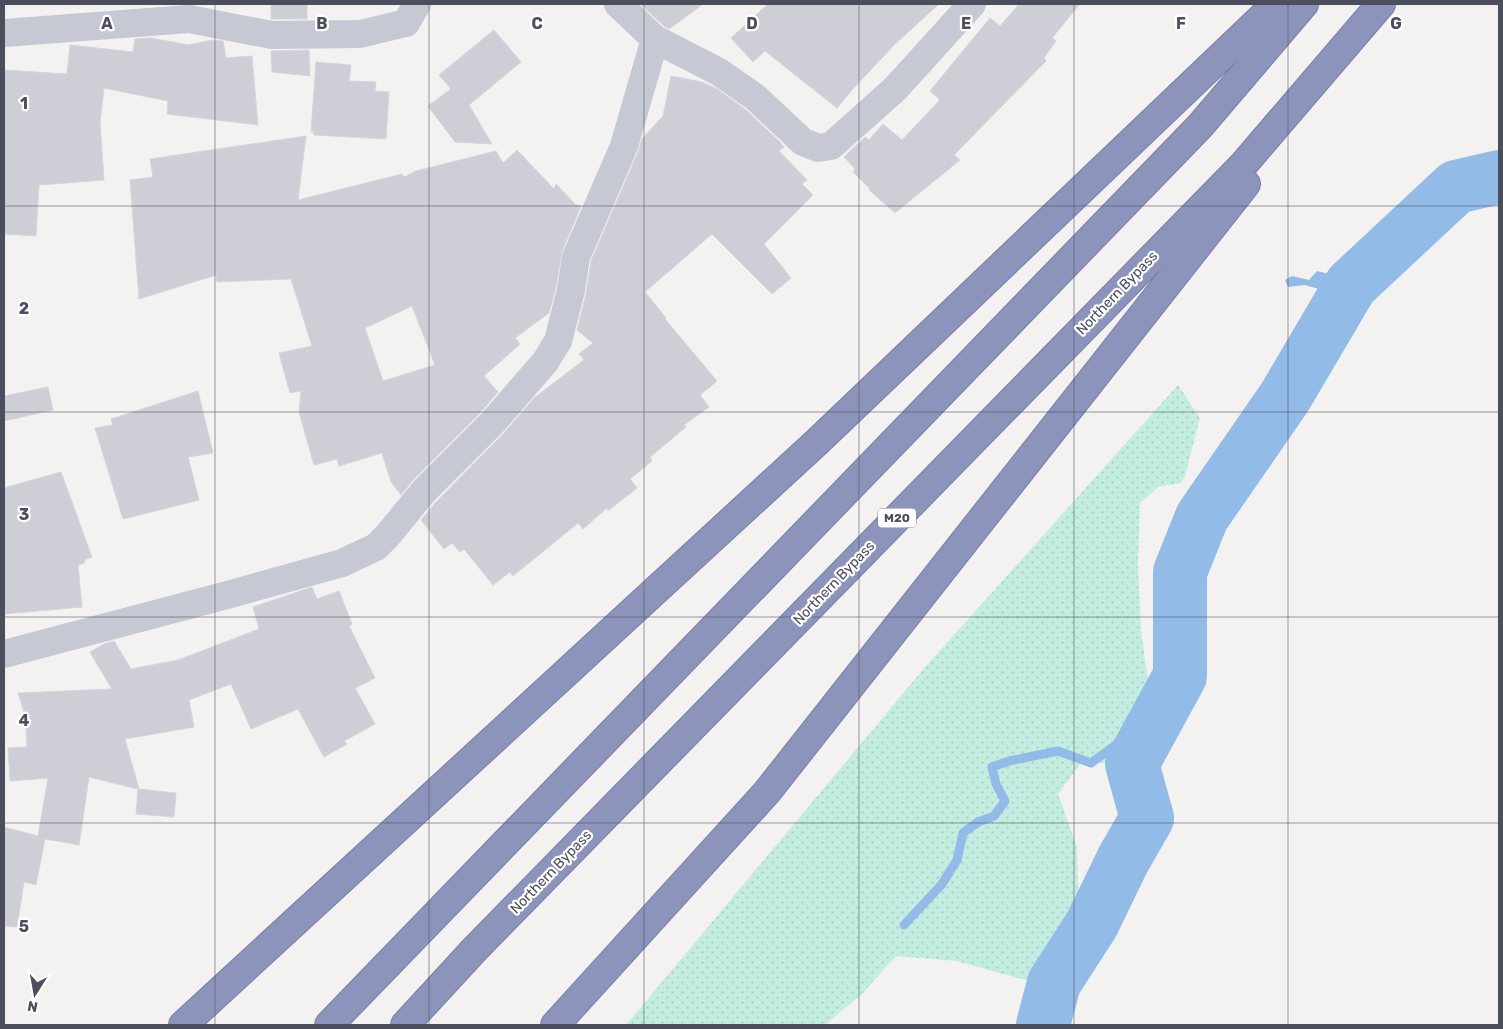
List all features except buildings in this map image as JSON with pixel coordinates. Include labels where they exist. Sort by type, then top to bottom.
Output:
[{"type":"highway","points":[[184,1025],[817,442],[1276,4]]},
{"type":"highway","points":[[329,1025],[1200,126],[1304,4]]},
{"type":"highway","name":"Northern Bypass","points":[[405,1025],[489,935],[1243,165],[1381,4]]},
{"type":"highway","points":[[555,1025],[766,792],[1388,4]]},
{"type":"street","points":[[4,33],[189,19],[272,35],[360,34],[406,23],[417,4]]},
{"type":"street","points":[[618,4],[655,39],[719,72],[755,98],[803,142],[818,148],[831,146],[895,90],[972,4]]},
{"type":"street","points":[[4,654],[222,597],[342,563],[367,552],[388,535],[424,491],[492,424],[545,362],[558,341],[571,290],[576,256],[624,146],[655,39]]},
{"type":"green space","points":[[1178,385],[1200,418],[1185,476],[1181,483],[1158,487],[1140,503],[1138,564],[1141,630],[1150,695],[1126,762],[1081,763],[1058,794],[1077,847],[1078,893],[1085,950],[1029,981],[956,961],[896,956],[863,993],[825,1025],[626,1025],[926,666]]},
{"type":"water","points":[[1376,245],[1393,245],[1379,285],[1357,300],[1338,308],[1332,301],[1329,292],[1305,285],[1288,287],[1285,280],[1292,276],[1309,280],[1317,271],[1337,276],[1358,262]]},
{"type":"water","points":[[1332,318],[1323,345],[1303,366],[1296,349],[1296,336]]},
{"type":"water","points":[[1303,366],[1294,416],[1279,434],[1245,455],[1244,444],[1249,422],[1266,408]]},
{"type":"water","points":[[1192,542],[1195,560],[1190,579],[1180,598],[1173,581],[1173,568],[1179,556]]},
{"type":"water","points":[[1180,614],[1196,639],[1200,663],[1184,688],[1165,703],[1163,682]]},
{"type":"waterway","points":[[1043,1025],[1054,983],[1092,924],[1123,860],[1147,818],[1132,764],[1180,676],[1180,572],[1202,517],[1285,397],[1351,285],[1456,187],[1499,177]]},
{"type":"waterway","points":[[904,925],[942,884],[957,860],[963,833],[978,822],[994,816],[1005,801],[996,784],[992,767],[1009,761],[1058,751],[1091,763],[1120,742],[1145,739]]}]
